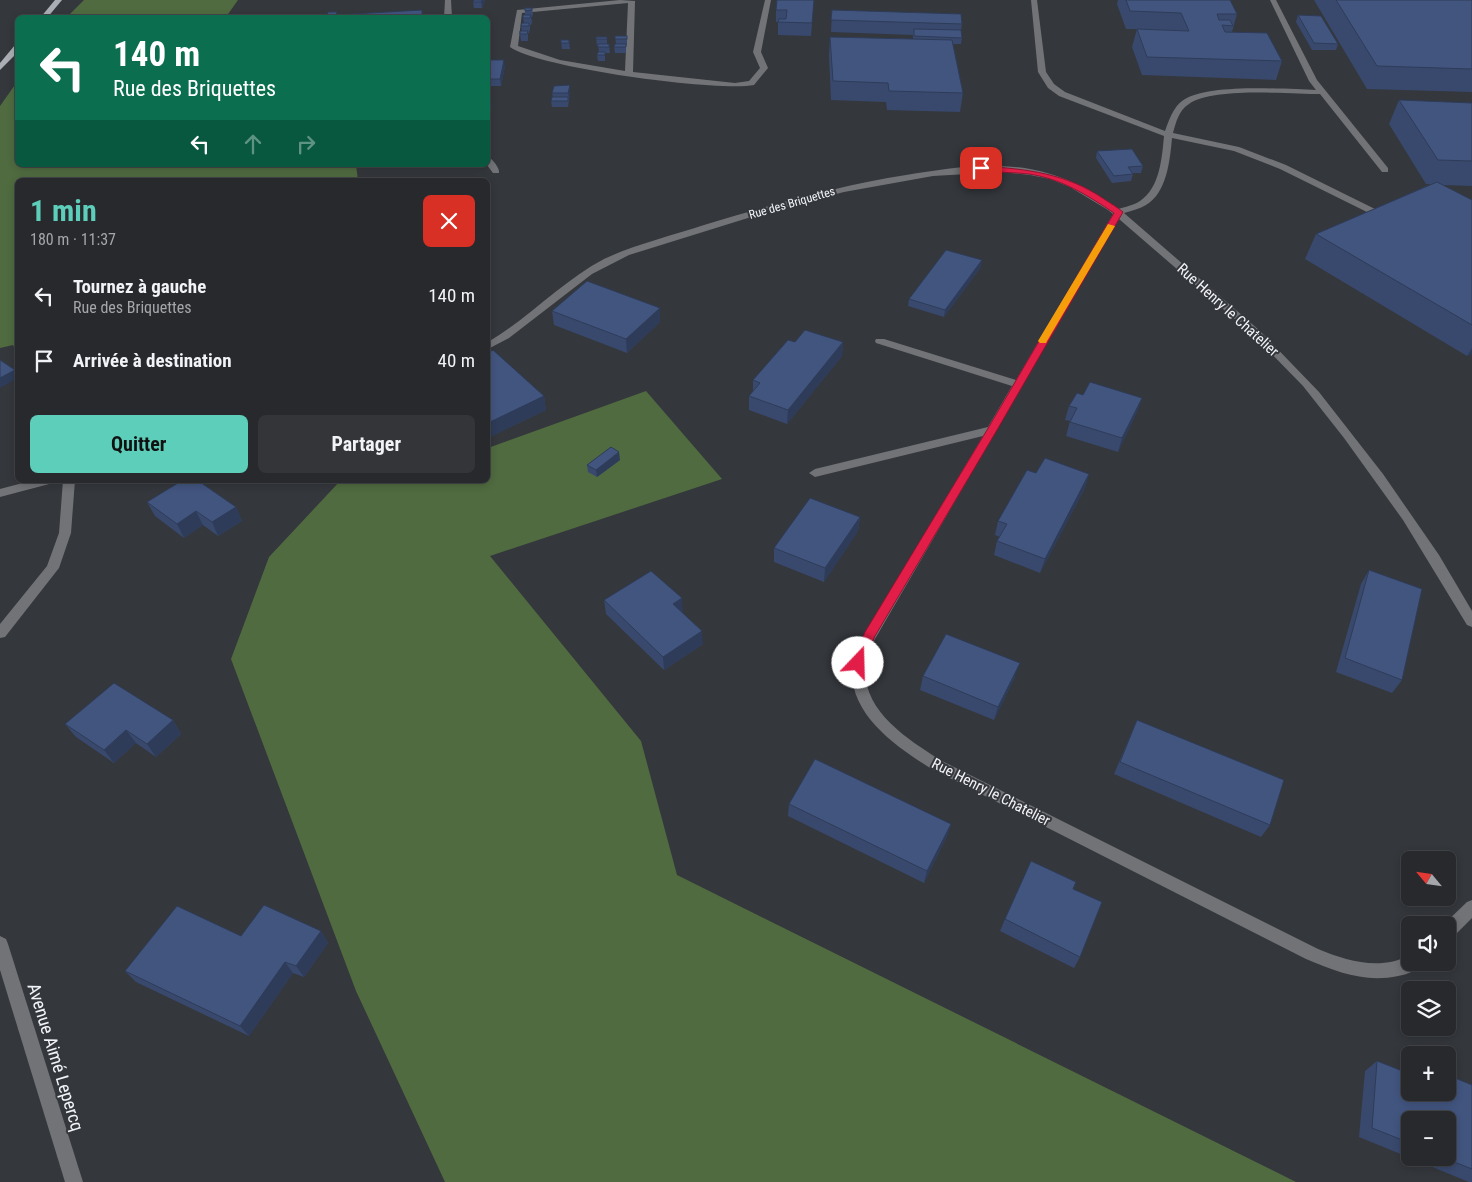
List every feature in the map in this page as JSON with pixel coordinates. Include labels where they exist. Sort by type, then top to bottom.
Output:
[{"type":"main road","points":[[46,15],[58,0]]},
{"type":"main road","points":[[0,68],[15,50]]},
{"type":"street","points":[[448,0],[448,15]]},
{"type":"street","points":[[629,74],[632,1],[519,11],[514,47],[559,62],[629,74],[707,84],[736,85],[752,83],[764,68],[757,52],[768,0]]},
{"type":"street","points":[[1034,0],[1042,72],[1051,86],[1062,94],[1168,135],[1236,149],[1283,167],[1374,212]]},
{"type":"street","points":[[1273,0],[1313,81],[1385,170]]},
{"type":"street","points":[[1119,212],[1145,202],[1155,187],[1165,166],[1168,135],[1173,116],[1188,100],[1210,93],[1322,92]]},
{"type":"street","points":[[490,163],[496,171]]},
{"type":"street","name":"Rue des Briquettes","points":[[490,345],[522,324],[584,274],[609,259],[842,188],[951,171],[981,168],[1014,170],[1046,175],[1071,183],[1084,189],[1119,212]]},
{"type":"street","name":"Rue Henry le Chatelier","points":[[1401,966],[1386,972],[1364,971],[1340,966],[1312,954],[934,764],[899,740],[878,719],[867,704],[860,688],[857,669],[862,650],[1119,212],[1251,329],[1299,375],[1342,427],[1391,493],[1438,562],[1472,622]]},
{"type":"street","points":[[880,341],[1018,384]]},
{"type":"street","points":[[814,473],[992,430]]},
{"type":"street","points":[[0,493],[38,483]]},
{"type":"street","points":[[0,633],[53,568],[65,533],[69,483]]},
{"type":"street","points":[[1456,923],[1472,907]]},
{"type":"street","name":"Avenue Aimé Lepercq","points":[[0,944],[74,1182]]},
{"type":"green space","points":[[84,0],[238,0],[227,15],[69,15]]},
{"type":"green space","points":[[15,85],[15,167],[356,167],[358,178],[15,178],[15,349],[13,345],[0,348],[0,106]]},
{"type":"green space","points":[[646,391],[722,479],[490,556],[641,741],[677,875],[1296,1182],[445,1182],[356,991],[231,659],[269,557],[338,483],[490,483],[490,447]]},
{"type":"building","points":[[474,0],[482,0],[481,2],[473,2]]},
{"type":"building","points":[[777,0],[814,0],[812,23],[778,22],[779,19],[786,19],[787,10],[776,10]]},
{"type":"building","points":[[1126,0],[1230,0],[1237,14],[1217,14],[1219,20],[1230,20],[1233,26],[1222,25],[1225,32],[1267,33],[1282,61],[1147,57],[1137,29],[1189,31],[1181,13],[1130,11]]},
{"type":"building","points":[[1336,0],[1472,0],[1472,69],[1377,66]]},
{"type":"building","points":[[525,8],[532,8],[532,10],[525,11]]},
{"type":"building","points":[[422,10],[422,15],[336,15]]},
{"type":"building","points":[[832,10],[961,14],[962,24],[831,20]]},
{"type":"building","points":[[328,12],[337,12],[336,15],[327,15]]},
{"type":"building","points":[[523,15],[531,15],[530,18],[523,18]]},
{"type":"building","points":[[1298,15],[1321,16],[1338,44],[1314,43]]},
{"type":"building","points":[[522,23],[529,23],[529,26],[521,26]]},
{"type":"building","points":[[914,29],[961,30],[962,38],[914,36]]},
{"type":"building","points":[[520,31],[528,31],[527,34],[520,34]]},
{"type":"building","points":[[615,36],[627,36],[627,39],[615,39]]},
{"type":"building","points":[[596,37],[607,37],[607,39],[596,39]]},
{"type":"building","points":[[830,37],[952,40],[963,93],[889,91],[888,83],[833,81]]},
{"type":"building","points":[[561,40],[569,40],[569,43],[561,43]]},
{"type":"building","points":[[598,44],[609,44],[609,47],[598,47]]},
{"type":"building","points":[[615,44],[626,44],[626,47],[614,47]]},
{"type":"building","points":[[598,52],[605,52],[605,55],[597,55]]},
{"type":"building","points":[[490,60],[504,60],[500,79],[490,79]]},
{"type":"building","points":[[570,85],[568,93],[552,93],[554,86]]},
{"type":"building","points":[[552,97],[568,97],[568,101],[551,101]]},
{"type":"building","points":[[1399,100],[1472,103],[1472,161],[1438,160]]},
{"type":"building","points":[[1132,149],[1143,166],[1128,167],[1133,174],[1114,176],[1097,151]]},
{"type":"building","points":[[1437,182],[1472,200],[1472,325],[1316,234]]},
{"type":"building","points":[[946,250],[982,260],[945,310],[909,299]]},
{"type":"building","points":[[587,281],[660,308],[626,339],[552,311]]},
{"type":"building","points":[[805,330],[843,342],[788,410],[749,396],[760,383],[753,380],[788,340],[795,342]]},
{"type":"building","points":[[493,350],[544,396],[490,422],[490,352]]},
{"type":"building","points":[[0,360],[15,370],[0,378]]},
{"type":"building","points":[[1090,382],[1142,398],[1122,438],[1070,422],[1077,408],[1069,406],[1077,393],[1083,395]]},
{"type":"building","points":[[611,447],[619,452],[596,470],[587,465]]},
{"type":"building","points":[[1045,458],[1089,474],[1045,559],[997,541],[1007,524],[998,521],[1027,470],[1036,473]]},
{"type":"building","points":[[178,483],[201,483],[236,507],[212,522],[196,511],[177,524],[147,502]]},
{"type":"building","points":[[810,498],[860,517],[825,568],[774,548]]},
{"type":"building","points":[[1369,570],[1422,589],[1402,680],[1345,658]]},
{"type":"building","points":[[651,571],[682,598],[673,604],[702,631],[663,657],[604,600]]},
{"type":"building","points":[[946,634],[1020,663],[998,707],[923,676]]},
{"type":"building","points":[[114,683],[173,720],[147,744],[126,730],[104,750],[65,724]]},
{"type":"building","points":[[1137,720],[1284,780],[1270,825],[1120,762]]},
{"type":"building","points":[[815,759],[951,824],[927,871],[789,804]]},
{"type":"building","points":[[1031,861],[1076,882],[1073,889],[1102,902],[1080,957],[1005,919]]},
{"type":"building","points":[[264,905],[321,931],[296,966],[285,962],[240,1026],[125,971],[177,906],[241,936]]},
{"type":"building","points":[[1377,1061],[1401,1070],[1401,1101],[1456,1101],[1456,1078],[1472,1085],[1472,1169],[1456,1163],[1456,1111],[1401,1111],[1401,1139],[1372,1128]]},
{"type":"slow traffic","points":[[1043,341],[1111,226]]},
{"type":"route","points":[[858,663],[869,635],[992,430],[1119,212],[1084,189],[1060,179],[1030,172],[981,168]]}]
